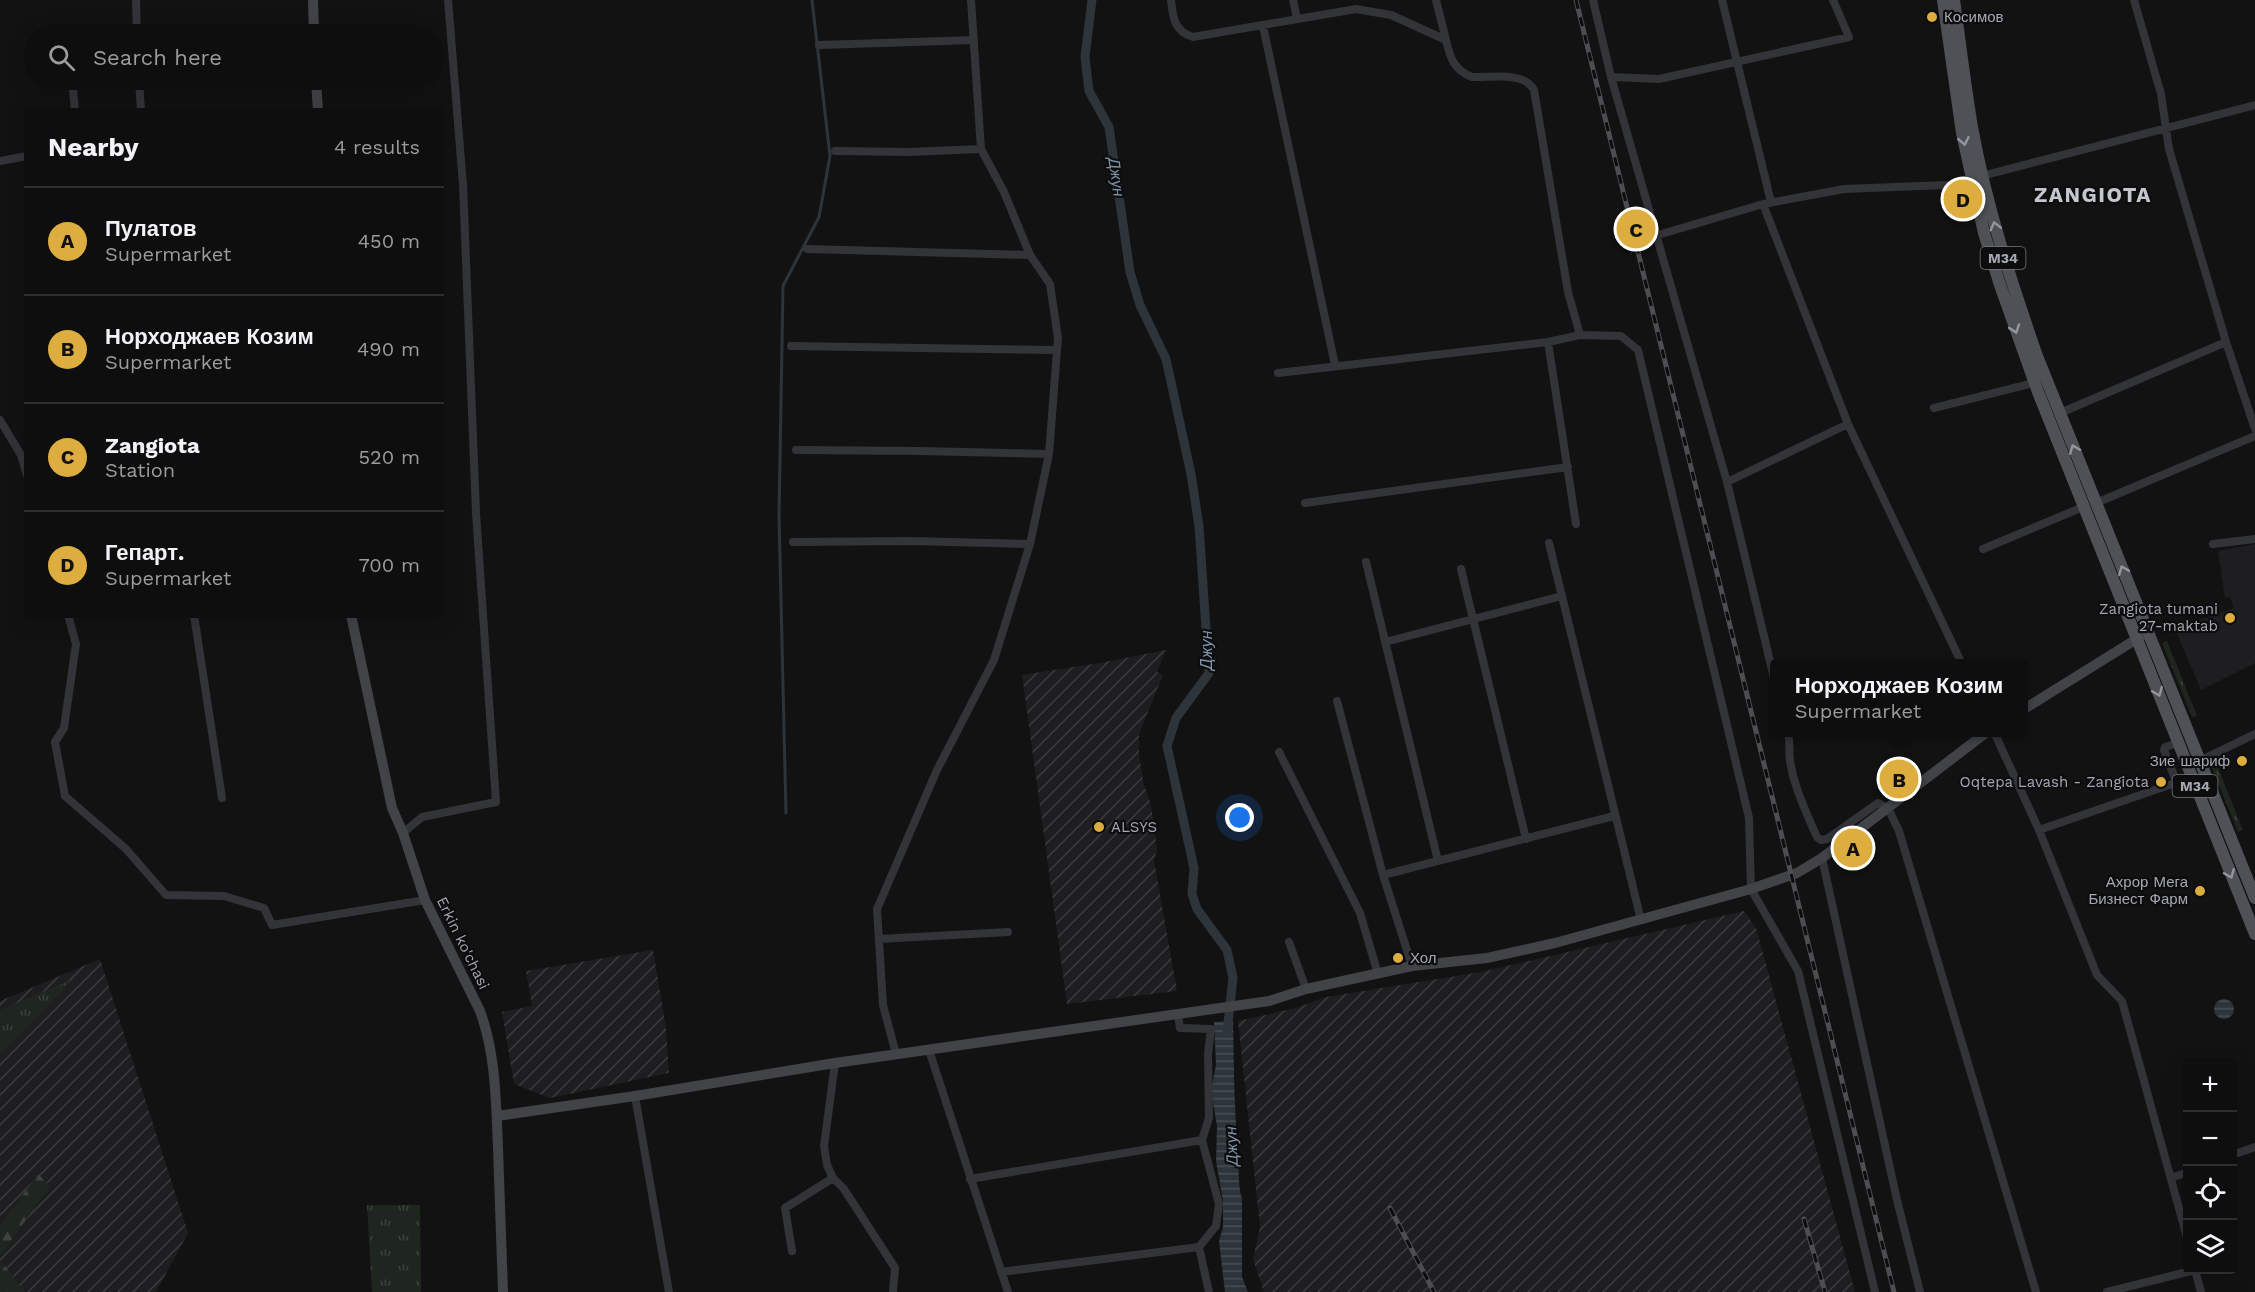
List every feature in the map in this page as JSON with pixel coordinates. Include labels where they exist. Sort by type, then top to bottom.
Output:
[{"type":"main road","points":[[313,0],[314,24]]},
{"type":"main road","name":"M34","points":[[1943,0],[1962,133],[2006,267],[2037,356],[2255,898]]},
{"type":"main road","name":"M34","points":[[1954,0],[1991,258],[2034,383],[2255,934]]},
{"type":"main road","points":[[317,90],[318,108]]},
{"type":"main road","name":"Erkin ko'chasi","points":[[352,618],[392,808],[404,833],[424,900],[487,1029],[491,1047],[496,1116],[503,1292]]},
{"type":"main road","points":[[2028,706],[2149,632]]},
{"type":"main road","points":[[496,1116],[835,1063],[1269,1001],[1306,989],[1412,966],[1487,958],[1555,943],[1751,889],[1797,873],[1822,858],[1980,737]]},
{"type":"street","points":[[136,0],[137,24]]},
{"type":"street","points":[[404,833],[422,817],[496,802],[476,513],[463,185],[448,0]]},
{"type":"street","points":[[896,1054],[883,1005],[877,909],[937,770],[994,660],[1030,544],[1048,454],[1058,338],[1050,284],[1030,255],[1004,192],[981,150],[971,0]]},
{"type":"street","points":[[1171,0],[1173,21],[1181,31],[1193,37],[1356,9],[1391,15],[1446,40]]},
{"type":"street","points":[[1293,0],[1297,18]]},
{"type":"street","points":[[1436,0],[1450,59],[1459,70],[1472,77],[1518,78],[1528,82],[1534,90],[1568,292],[1580,335]]},
{"type":"street","points":[[1593,0],[1611,77],[1727,482],[1770,661]]},
{"type":"street","points":[[1722,0],[1767,203],[1848,424],[1960,659]]},
{"type":"street","points":[[1611,77],[1659,79],[1849,37],[1833,0]]},
{"type":"street","points":[[2134,0],[2161,94],[2169,149],[2226,342],[2255,429]]},
{"type":"street","points":[[1263,26],[1335,365]]},
{"type":"street","points":[[819,45],[974,40]]},
{"type":"street","points":[[73,90],[75,108]]},
{"type":"street","points":[[140,90],[141,108]]},
{"type":"street","points":[[1658,235],[1767,203],[1844,189],[1947,185],[2255,105]]},
{"type":"street","points":[[835,151],[981,150]]},
{"type":"street","points":[[0,161],[24,157]]},
{"type":"street","points":[[807,249],[1030,255]]},
{"type":"street","points":[[1278,374],[1335,365],[1548,342],[1580,335],[1621,336],[1638,350],[1749,818],[1751,889],[1798,971],[1875,1292]]},
{"type":"street","points":[[1548,342],[1576,524]]},
{"type":"street","points":[[2060,413],[2226,342]]},
{"type":"street","points":[[791,346],[1057,350]]},
{"type":"street","points":[[1934,408],[2034,383]]},
{"type":"street","points":[[0,420],[21,455],[24,465]]},
{"type":"street","points":[[1727,482],[1848,424]]},
{"type":"street","points":[[2096,503],[2255,436]]},
{"type":"street","points":[[796,450],[1048,454]]},
{"type":"street","points":[[1305,503],[1568,467]]},
{"type":"street","points":[[1983,549],[2083,507]]},
{"type":"street","points":[[2214,544],[2255,539]]},
{"type":"street","points":[[793,542],[911,541],[1030,544]]},
{"type":"street","points":[[1549,543],[1641,920]]},
{"type":"street","points":[[1366,562],[1438,861]]},
{"type":"street","points":[[1461,569],[1526,839]]},
{"type":"street","points":[[1385,642],[1562,596]]},
{"type":"street","points":[[69,618],[76,644],[63,728],[55,742],[65,796],[126,849],[166,895],[224,896],[264,908],[272,925],[424,900]]},
{"type":"street","points":[[194,618],[222,798]]},
{"type":"street","points":[[1337,701],[1383,875],[1412,966]]},
{"type":"street","points":[[2199,761],[2255,734]]},
{"type":"street","points":[[1789,737],[1795,783],[1817,837],[1821,840],[1827,839],[1878,803],[1888,808],[1899,831],[2036,1292]]},
{"type":"street","points":[[1996,737],[2039,830],[2097,975],[2122,1001],[2183,1225]]},
{"type":"street","points":[[2039,830],[2175,783],[2164,750],[2165,747],[2178,743]]},
{"type":"street","points":[[1279,752],[1360,914],[1378,974]]},
{"type":"street","points":[[1383,875],[1614,816]]},
{"type":"street","points":[[1822,858],[1897,1200],[1920,1292]]},
{"type":"street","points":[[879,939],[1008,932]]},
{"type":"street","points":[[1289,942],[1306,989]]},
{"type":"street","points":[[1001,1272],[1199,1247],[1216,1226],[1219,1204],[1202,1140],[1209,1118],[1208,1054],[1211,1029],[1180,1028],[1178,1015]]},
{"type":"street","points":[[928,1050],[1008,1292]]},
{"type":"street","points":[[835,1063],[824,1146],[828,1165],[833,1178],[844,1189],[895,1268],[893,1292]]},
{"type":"street","points":[[635,1096],[669,1292]]},
{"type":"street","points":[[970,1179],[1202,1140]]},
{"type":"street","points":[[2237,1153],[2255,1147]]},
{"type":"street","points":[[2171,1178],[2183,1174]]},
{"type":"street","points":[[792,1251],[785,1208],[833,1178]]},
{"type":"street","points":[[1199,1247],[1209,1292]]},
{"type":"street","points":[[2107,1292],[2183,1273]]},
{"type":"street","points":[[2196,1274],[2201,1292]]},
{"type":"shaded area","name":"Zangiota tumani 27-maktab","points":[[2255,544],[2255,663],[2201,690],[2175,629],[2234,608],[2230,597],[2225,598],[2218,551]]},
{"type":"shaded area","name":"ALSYS","points":[[1166,650],[1157,672],[1163,675],[1139,734],[1139,755],[1144,785],[1151,805],[1157,850],[1154,860],[1177,991],[1067,1004],[1022,675]]},
{"type":"shaded area","points":[[1744,911],[1756,928],[1855,1292],[1264,1292],[1253,1259],[1260,1227],[1238,1021],[1296,1008],[1326,997],[1481,972]]},
{"type":"shaded area","points":[[653,950],[666,1028],[669,1073],[550,1098],[514,1084],[502,1012],[532,1006],[526,971]]},
{"type":"shaded area","points":[[100,959],[188,1233],[156,1292],[0,1292],[0,1001]]},
{"type":"green space","points":[[2167,641],[2197,716],[2192,717],[2162,643]]},
{"type":"green space","points":[[2210,763],[2216,763],[2243,830],[2238,832]]},
{"type":"green space","points":[[74,979],[0,1054],[0,1010]]},
{"type":"green space","points":[[38,1174],[50,1186],[0,1256],[0,1226]]},
{"type":"green space","points":[[367,1205],[420,1205],[421,1292],[372,1292]]},
{"type":"green space","points":[[0,1260],[25,1292],[0,1292]]},
{"type":"water","points":[[2220,999],[2228,999],[2234,1005],[2234,1013],[2228,1019],[2220,1019],[2214,1013],[2214,1005]]},
{"type":"water","points":[[1233,1021],[1239,1182],[1242,1198],[1242,1277],[1248,1292],[1225,1292],[1219,1241],[1223,1227],[1223,1201],[1216,1161],[1217,1126],[1211,1091],[1216,1065],[1214,1022]]},
{"type":"waterway","points":[[786,813],[779,516],[783,286],[819,217],[830,156],[812,0]]},
{"type":"waterway","name":"Джун","points":[[1092,0],[1085,57],[1089,91],[1109,127],[1130,272],[1140,305],[1166,359],[1191,474],[1199,526],[1209,673],[1176,718],[1167,746],[1194,868],[1192,894],[1197,909],[1227,950],[1233,978],[1227,1032]]},
{"type":"railway","points":[[1576,0],[1894,1292]]},
{"type":"railway","points":[[1390,1208],[1434,1292]]},
{"type":"railway","points":[[1804,1219],[1825,1292]]},
{"type":"place","name":"Косимов","points":[[1932,17]]},
{"type":"place","name":"Гепарт.","points":[[1963,199]]},
{"type":"place","name":"Zangiota","points":[[1636,229]]},
{"type":"place","name":"Zangiota tumani 27-maktab","points":[[2230,618]]},
{"type":"place","name":"Зие шариф","points":[[2242,761]]},
{"type":"place","name":"Норходжаев Козим","points":[[1899,779]]},
{"type":"place","name":"Oqtepa Lavash - Zangiota","points":[[2161,782]]},
{"type":"place","name":"ALSYS","points":[[1099,827]]},
{"type":"place","name":"Пулатов","points":[[1853,848]]},
{"type":"place","name":"Ахрор Мега Бизнест Фарм","points":[[2200,891]]},
{"type":"place","name":"Хол","points":[[1398,958]]},
{"type":"district","name":"ZANGIOTA","points":[[2093,195]]}]
